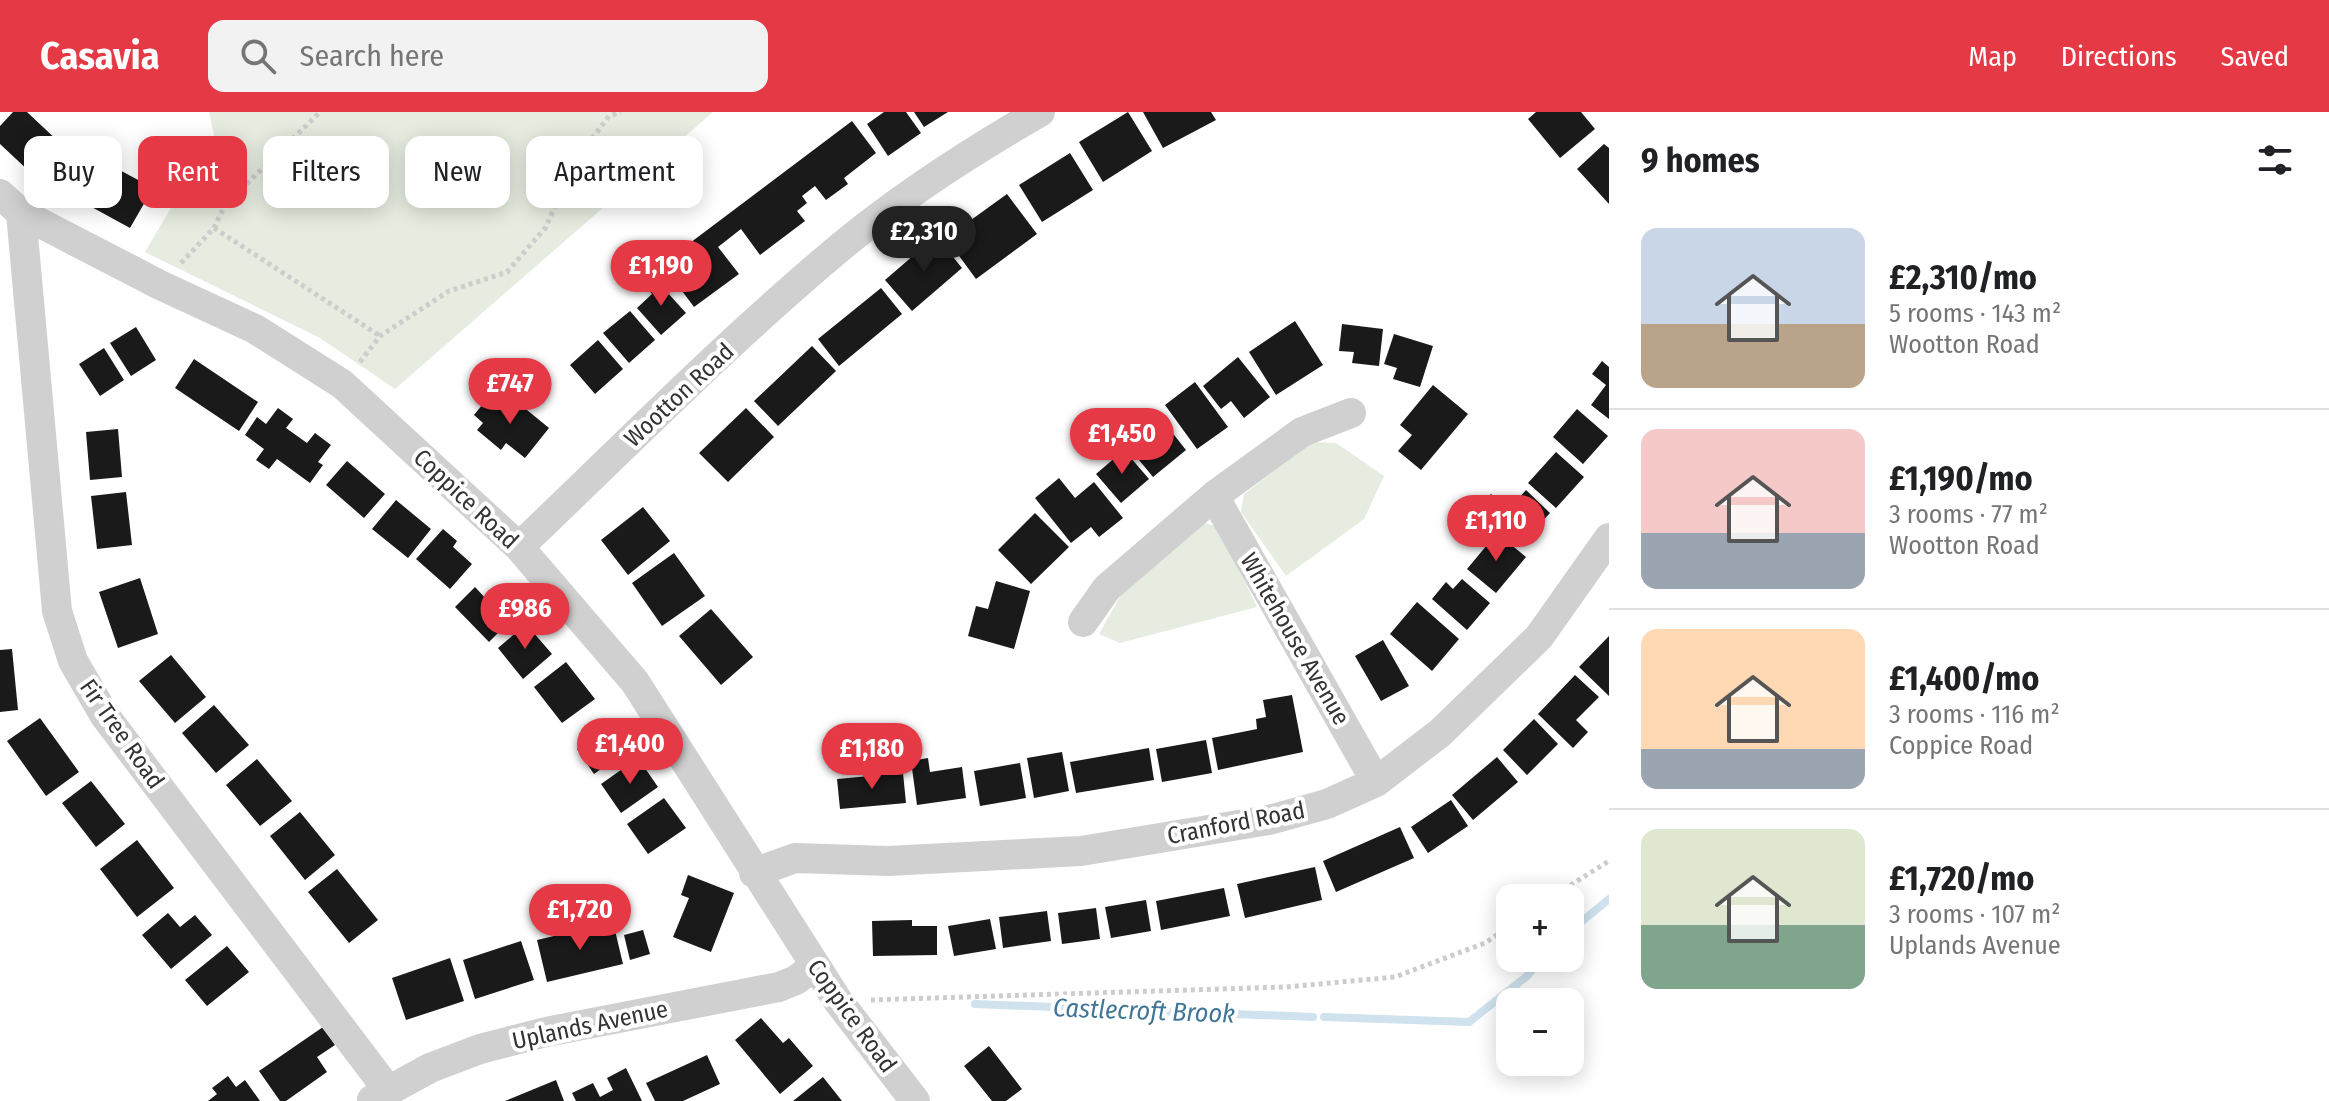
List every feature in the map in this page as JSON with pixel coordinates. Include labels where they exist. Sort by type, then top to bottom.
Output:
[{"type":"street","name":"Wootton Road","points":[[519,547],[720,356],[844,244],[925,185],[1040,112]]},
{"type":"street","name":"Coppice Road","points":[[11,204],[160,285],[255,329],[342,384],[519,547],[635,682],[838,1001],[915,1101]]},
{"type":"street","name":"Fir Tree Road","points":[[11,204],[57,611],[73,661],[105,716],[379,1096]]},
{"type":"street","points":[[1083,622],[1107,588],[1214,496],[1302,432],[1351,413]]},
{"type":"street","name":"Whitehouse Avenue","points":[[1214,496],[1376,782]]},
{"type":"street","name":"Cranford Road","points":[[754,873],[795,858],[888,861],[1081,851],[1269,820],[1327,804],[1376,782],[1440,733],[1539,637],[1609,538]]},
{"type":"street","name":"Uplands Avenue","points":[[379,1096],[430,1068],[480,1049],[546,1032],[779,987],[796,980],[815,966]]},
{"type":"path","points":[[160,285],[214,228],[225,205],[320,112]]},
{"type":"path","points":[[342,384],[380,336],[449,291],[507,272],[546,227],[573,164],[609,116],[621,112]]},
{"type":"path","points":[[214,228],[380,336]]},
{"type":"path","points":[[1572,884],[1609,861]]},
{"type":"path","points":[[838,1001],[1286,987],[1395,977],[1485,943],[1496,936]]},
{"type":"shaded area","points":[[209,112],[713,112],[685,136],[526,136],[526,208],[603,208],[395,389],[320,338],[145,252],[171,208],[247,208],[247,136],[214,135]]},
{"type":"shaded area","points":[[1312,442],[1336,443],[1384,476],[1364,519],[1286,576],[1241,512],[1244,494]]},
{"type":"shaded area","points":[[1201,522],[1219,527],[1257,607],[1120,643],[1099,634],[1121,595]]},
{"type":"building","points":[[13,112],[27,112],[53,136],[24,136],[24,166],[0,144],[0,126]]},
{"type":"building","points":[[884,112],[906,112],[921,133],[888,156],[867,124]]},
{"type":"building","points":[[914,112],[948,112],[924,127]]},
{"type":"building","points":[[1128,112],[1152,151],[1103,182],[1079,142]]},
{"type":"building","points":[[1143,112],[1211,112],[1216,120],[1163,148]]},
{"type":"building","points":[[1536,112],[1581,112],[1595,129],[1560,158],[1528,119]]},
{"type":"building","points":[[852,121],[876,153],[844,178],[848,184],[826,200],[815,186],[802,196],[807,203],[797,211],[805,221],[760,255],[741,229],[718,247],[739,274],[694,307],[662,264]]},
{"type":"building","points":[[1604,144],[1609,148],[1609,204],[1577,169]]},
{"type":"building","points":[[1070,153],[1093,190],[1042,222],[1019,185]]},
{"type":"building","points":[[122,171],[138,180],[138,208],[142,208],[130,228],[93,208],[122,208]]},
{"type":"building","points":[[1007,194],[1037,234],[976,279],[946,238]]},
{"type":"building","points":[[936,236],[962,268],[912,311],[885,280]]},
{"type":"building","points":[[652,279],[686,313],[661,335],[637,308],[652,294],[645,285]]},
{"type":"building","points":[[881,288],[902,314],[839,366],[818,339]]},
{"type":"building","points":[[630,311],[655,340],[629,363],[603,333]]},
{"type":"building","points":[[1295,321],[1323,365],[1276,395],[1249,352]]},
{"type":"building","points":[[1342,324],[1383,329],[1379,366],[1352,363],[1354,352],[1339,351]]},
{"type":"building","points":[[136,327],[156,360],[131,376],[110,343]]},
{"type":"building","points":[[1394,334],[1433,346],[1420,387],[1393,379],[1397,368],[1384,364]]},
{"type":"building","points":[[598,340],[623,369],[595,394],[570,365]]},
{"type":"building","points":[[812,346],[836,371],[778,426],[754,401]]},
{"type":"building","points":[[104,348],[124,380],[100,396],[79,364]]},
{"type":"building","points":[[1238,357],[1270,397],[1244,418],[1231,401],[1221,409],[1203,386]]},
{"type":"building","points":[[194,359],[258,402],[239,431],[175,388]]},
{"type":"building","points":[[1602,361],[1609,367],[1609,419],[1591,405],[1606,385],[1592,374]]},
{"type":"building","points":[[1195,382],[1228,427],[1197,449],[1165,405]]},
{"type":"building","points":[[1433,385],[1468,414],[1421,470],[1398,451],[1412,435],[1400,425]]},
{"type":"building","points":[[491,394],[509,409],[516,401],[549,428],[525,458],[506,443],[501,450],[477,430],[483,423],[474,415]]},
{"type":"building","points":[[278,408],[293,419],[286,428],[307,443],[315,433],[331,445],[318,462],[323,465],[310,483],[277,459],[269,469],[256,460],[264,449],[245,435],[257,417],[266,424]]},
{"type":"building","points":[[746,408],[774,437],[728,482],[699,453]]},
{"type":"building","points":[[1577,409],[1608,436],[1583,464],[1553,437]]},
{"type":"building","points":[[1156,412],[1186,450],[1153,477],[1130,449],[1147,436],[1139,426]]},
{"type":"building","points":[[118,429],[122,477],[90,480],[86,432]]},
{"type":"building","points":[[1124,450],[1149,479],[1121,503],[1096,474]]},
{"type":"building","points":[[1556,452],[1584,477],[1556,508],[1528,483]]},
{"type":"building","points":[[347,461],[385,494],[364,518],[326,485]]},
{"type":"building","points":[[1059,478],[1075,498],[1094,482],[1123,518],[1099,537],[1091,527],[1071,543],[1035,498]]},
{"type":"building","points":[[1526,490],[1550,513],[1521,544],[1480,506],[1491,494],[1508,510]]},
{"type":"building","points":[[126,492],[132,545],[97,549],[91,496]]},
{"type":"building","points":[[396,500],[431,529],[408,558],[372,529]]},
{"type":"building","points":[[643,507],[670,541],[628,575],[601,540]]},
{"type":"building","points":[[1035,513],[1069,547],[1031,584],[998,550]]},
{"type":"building","points":[[443,529],[457,541],[453,547],[472,564],[450,589],[416,559]]},
{"type":"building","points":[[1497,533],[1526,557],[1496,593],[1467,569]]},
{"type":"building","points":[[674,553],[705,596],[662,626],[632,583]]},
{"type":"building","points":[[140,578],[158,634],[118,648],[99,592]]},
{"type":"building","points":[[1462,579],[1490,603],[1467,630],[1432,599],[1446,582],[1453,589]]},
{"type":"building","points":[[996,581],[1030,591],[1014,649],[968,636],[976,606],[988,609]]},
{"type":"building","points":[[475,587],[488,601],[496,593],[517,614],[489,642],[455,607]]},
{"type":"building","points":[[1417,602],[1459,639],[1432,671],[1390,634]]},
{"type":"building","points":[[711,609],[753,657],[721,685],[679,636]]},
{"type":"building","points":[[526,624],[552,654],[523,679],[498,648]]},
{"type":"building","points":[[1609,636],[1609,696],[1579,667]]},
{"type":"building","points":[[1383,640],[1409,686],[1381,701],[1355,656]]},
{"type":"building","points":[[12,649],[18,710],[0,712],[0,650]]},
{"type":"building","points":[[171,655],[206,697],[175,723],[139,681]]},
{"type":"building","points":[[566,662],[595,699],[562,723],[534,687]]},
{"type":"building","points":[[1575,675],[1599,697],[1576,720],[1588,732],[1573,748],[1538,714]]},
{"type":"building","points":[[1292,695],[1303,752],[1218,770],[1212,738],[1257,729],[1256,719],[1266,717],[1263,700]]},
{"type":"building","points":[[214,705],[249,745],[216,773],[182,733]]},
{"type":"building","points":[[40,718],[79,772],[46,796],[7,741]]},
{"type":"building","points":[[1534,719],[1558,744],[1527,775],[1503,750]]},
{"type":"building","points":[[613,724],[630,748],[594,774],[577,749]]},
{"type":"building","points":[[1206,740],[1212,773],[1162,782],[1156,749]]},
{"type":"building","points":[[1149,748],[1154,780],[1076,793],[1070,762]]},
{"type":"building","points":[[1062,752],[1069,791],[1034,798],[1027,758]]},
{"type":"building","points":[[1497,757],[1518,782],[1473,820],[1452,795]]},
{"type":"building","points":[[638,758],[658,787],[621,813],[601,784]]},
{"type":"building","points":[[928,758],[930,772],[962,767],[966,798],[917,805],[911,761]]},
{"type":"building","points":[[257,759],[292,801],[260,826],[226,785]]},
{"type":"building","points":[[1020,763],[1026,798],[980,806],[974,771]]},
{"type":"building","points":[[903,773],[906,803],[840,809],[837,779]]},
{"type":"building","points":[[91,781],[125,824],[96,847],[62,803]]},
{"type":"building","points":[[664,798],[686,828],[648,854],[627,824]]},
{"type":"building","points":[[1451,800],[1468,826],[1428,853],[1411,827]]},
{"type":"building","points":[[300,812],[335,855],[305,880],[270,836]]},
{"type":"building","points":[[1400,827],[1414,858],[1336,892],[1323,861]]},
{"type":"building","points":[[137,840],[174,888],[137,917],[100,869]]},
{"type":"building","points":[[1315,867],[1322,900],[1245,918],[1237,884]]},
{"type":"building","points":[[337,869],[378,920],[349,943],[308,892]]},
{"type":"building","points":[[688,875],[734,893],[711,952],[673,937],[689,898],[681,895]]},
{"type":"building","points":[[1224,888],[1230,916],[1161,930],[1156,901]]},
{"type":"building","points":[[1146,900],[1151,931],[1111,938],[1105,907]]},
{"type":"building","points":[[1096,908],[1100,939],[1062,944],[1058,913]]},
{"type":"building","points":[[1047,911],[1051,941],[1003,948],[999,917]]},
{"type":"building","points":[[168,913],[180,927],[195,915],[212,935],[171,969],[142,935]]},
{"type":"building","points":[[990,919],[996,949],[954,956],[948,926]]},
{"type":"building","points":[[912,920],[912,926],[937,926],[937,955],[873,956],[872,921]]},
{"type":"building","points":[[613,922],[623,964],[547,982],[537,940]]},
{"type":"building","points":[[643,930],[650,954],[630,960],[624,935]]},
{"type":"building","points":[[521,941],[534,980],[475,999],[463,960]]},
{"type":"building","points":[[227,946],[249,972],[207,1006],[185,980]]},
{"type":"building","points":[[450,958],[464,1001],[406,1020],[392,978]]},
{"type":"building","points":[[761,1018],[783,1043],[789,1038],[813,1066],[780,1094],[735,1040]]},
{"type":"building","points":[[323,1027],[335,1045],[317,1057],[327,1072],[286,1101],[280,1101],[259,1071]]},
{"type":"building","points":[[989,1046],[1022,1089],[1006,1101],[992,1101],[964,1066]]},
{"type":"building","points":[[707,1055],[720,1084],[683,1101],[655,1101],[646,1083]]},
{"type":"building","points":[[626,1068],[642,1101],[576,1101],[572,1093],[593,1083],[600,1097],[613,1090],[607,1078]]},
{"type":"building","points":[[228,1076],[236,1087],[245,1080],[260,1101],[208,1101],[217,1094],[212,1088]]},
{"type":"building","points":[[823,1077],[842,1101],[793,1101]]},
{"type":"building","points":[[556,1080],[564,1101],[505,1101]]},
{"type":"waterway","name":"Castlecroft Brook","points":[[1584,920],[1609,899]]},
{"type":"waterway","name":"Castlecroft Brook","points":[[1324,1017],[1469,1022],[1530,972]]},
{"type":"waterway","name":"Castlecroft Brook","points":[[975,1004],[1313,1017]]}]
